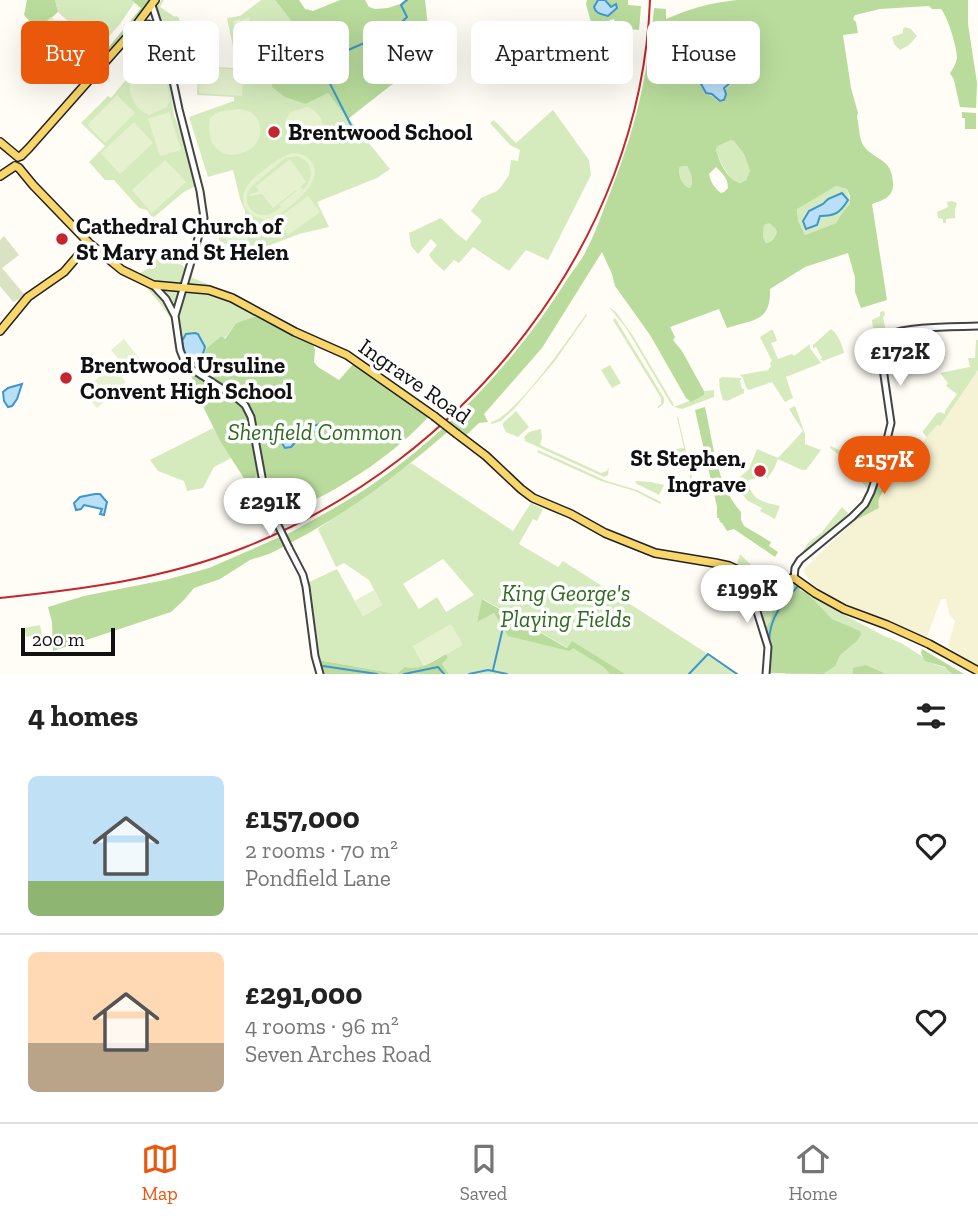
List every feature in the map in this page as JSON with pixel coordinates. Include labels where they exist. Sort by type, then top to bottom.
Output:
[{"type":"main road","points":[[140,21],[153,2]]},
{"type":"main road","points":[[3,145],[12,156],[21,156],[123,42]]},
{"type":"main road","points":[[0,176],[15,166],[17,155]]},
{"type":"main road","name":"Ingrave Road","points":[[15,166],[89,243],[117,267],[153,285],[209,290],[232,298],[303,337],[347,355],[434,416],[486,456],[521,489],[541,502],[571,514],[605,533],[655,553],[715,562],[750,575],[794,578]]},
{"type":"main road","points":[[0,331],[28,296],[62,274],[89,243]]},
{"type":"main road","points":[[794,578],[844,609],[929,644],[978,671]]},
{"type":"street","points":[[153,2],[157,21]]},
{"type":"street","points":[[175,84],[204,218],[175,316]]},
{"type":"street","points":[[153,285],[166,299],[175,316],[180,350],[188,365],[237,398],[249,411],[264,488],[274,517],[303,575],[320,674]]},
{"type":"street","points":[[169,304],[180,300]]},
{"type":"street","points":[[794,578],[795,568],[800,560],[852,517],[871,492],[891,419],[880,348],[883,340],[890,334],[917,329],[978,327]]},
{"type":"street","points":[[750,575],[751,589],[768,647],[766,674]]},
{"type":"shaded area","points":[[978,370],[978,667],[948,647],[955,621],[949,614],[946,599],[941,599],[926,639],[835,599],[813,585],[803,570],[854,521],[879,508],[877,501],[880,495],[900,474],[898,472],[937,425],[940,426]]},
{"type":"green space","points":[[27,0],[55,0],[58,12],[48,21],[30,21],[24,15]]},
{"type":"green space","points":[[55,0],[131,0],[134,3],[109,36],[109,21],[68,21],[58,12]]},
{"type":"green space","points":[[131,0],[151,0],[134,21],[130,21],[141,8]]},
{"type":"green space","points":[[161,0],[164,0],[160,7],[180,21],[162,21],[157,7]]},
{"type":"green space","name":"Brentwood School","points":[[261,0],[275,0],[291,21],[233,21],[233,46],[227,18],[240,16]]},
{"type":"green space","points":[[275,0],[299,0],[305,9],[313,11],[340,0],[365,0],[369,7],[375,9],[388,8],[405,0],[425,0],[427,21],[363,21],[363,84],[393,84],[348,119],[328,93],[306,104],[285,97],[272,87],[272,84],[349,84],[349,21],[291,21]]},
{"type":"green space","points":[[587,0],[628,0],[628,5],[641,6],[639,30],[633,29],[633,21],[591,21]]},
{"type":"green space","points":[[737,0],[968,0],[968,24],[977,83],[976,108],[960,107],[950,73],[957,60],[955,47],[941,9],[932,9],[929,6],[880,9],[855,15],[853,19],[858,33],[843,35],[863,145],[886,164],[892,175],[893,188],[890,195],[872,204],[887,300],[861,308],[855,292],[855,277],[848,253],[805,267],[770,289],[768,308],[759,318],[727,328],[719,309],[670,327],[675,337],[673,340],[704,391],[704,395],[691,402],[686,398],[650,335],[615,286],[602,252],[542,348],[484,414],[488,422],[479,423],[462,439],[451,429],[374,491],[333,519],[290,543],[286,535],[373,484],[402,463],[456,416],[505,364],[548,308],[582,258],[592,238],[625,151],[647,63],[647,84],[700,84],[705,94],[719,102],[725,101],[726,89],[731,84],[760,84],[760,21],[652,21],[654,8],[666,9],[666,19],[701,6]],"holes":[[[734,141],[744,154],[750,171],[746,180],[740,183],[727,174],[716,149]],[[687,166],[690,171],[690,188],[682,181],[679,168]],[[716,167],[728,184],[728,188],[721,193],[713,185],[709,174]],[[836,186],[847,189],[850,196],[850,204],[836,223],[805,235],[798,220],[797,209]],[[769,223],[777,232],[772,241],[766,243],[763,237],[764,225]]]},
{"type":"green space","points":[[905,27],[917,36],[900,50],[892,37],[903,33]]},
{"type":"green space","points":[[123,30],[123,34],[109,51],[109,47]]},
{"type":"green space","name":"Brentwood School","points":[[219,67],[233,68],[233,84],[298,84],[306,104],[328,93],[390,169],[377,178],[317,202],[329,227],[299,234],[242,256],[232,243],[228,245],[220,241],[216,231],[245,217],[233,170],[208,177],[189,117],[234,101],[234,97],[197,95],[197,84],[219,84]]},
{"type":"green space","points":[[219,68],[233,69],[233,84],[242,84],[242,96],[199,93],[199,84],[219,84]]},
{"type":"green space","points":[[123,83],[169,84],[174,115],[188,152],[196,186],[184,192],[154,217],[147,210],[139,208],[114,180],[105,180],[89,162],[105,146],[81,123],[108,96],[111,98]]},
{"type":"green space","points":[[130,84],[167,84],[170,100],[167,107],[149,115],[135,103]]},
{"type":"green space","points":[[700,84],[730,84],[725,101],[719,102],[705,94]]},
{"type":"green space","points":[[117,95],[135,113],[105,143],[87,125]]},
{"type":"green space","points":[[306,107],[319,116],[323,131],[318,141],[298,144],[289,133],[286,119],[291,112]]},
{"type":"green space","points":[[238,109],[254,114],[259,123],[260,135],[255,145],[246,151],[236,155],[225,154],[216,148],[210,136],[210,118],[218,112]]},
{"type":"green space","points":[[553,110],[589,160],[591,175],[548,260],[526,250],[509,271],[473,247],[459,263],[454,260],[444,271],[429,255],[437,245],[431,239],[418,254],[411,246],[409,233],[441,218],[466,241],[482,221],[471,211],[481,198],[501,187],[509,175],[511,160],[518,161],[520,150],[510,145],[490,123],[494,120],[516,143]]},
{"type":"green space","points":[[169,112],[181,150],[160,156],[148,119]]},
{"type":"green space","points":[[962,112],[976,113],[976,129],[965,129]]},
{"type":"green space","points":[[134,122],[153,143],[120,174],[101,153]]},
{"type":"green space","points":[[731,140],[735,141],[744,154],[750,171],[746,180],[741,183],[730,177],[716,149]]},
{"type":"green space","points":[[289,154],[300,154],[310,159],[315,173],[307,190],[266,224],[265,219],[246,209],[243,202],[244,193],[249,183],[261,172]],"holes":[[[297,156],[303,159],[311,171],[310,180],[303,190],[300,187],[306,182],[290,159],[256,186],[259,191],[249,195],[262,194],[273,208],[297,191],[270,214],[260,215],[252,211],[247,198],[252,186],[285,158]]]},
{"type":"green space","points":[[165,160],[186,182],[152,213],[132,190]]},
{"type":"green space","points":[[687,166],[690,171],[690,188],[681,178],[679,168]]},
{"type":"green space","points":[[836,186],[847,189],[851,204],[836,223],[805,235],[798,220],[797,208]]},
{"type":"green space","points":[[308,196],[320,212],[288,235],[277,219]]},
{"type":"green space","points":[[947,202],[957,203],[955,218],[946,219],[946,223],[943,223],[937,212],[948,207]]},
{"type":"green space","points":[[241,220],[248,233],[246,235],[249,242],[237,249],[233,242],[236,240],[228,243],[222,231]]},
{"type":"green space","points":[[769,222],[777,232],[770,242],[766,243],[763,238],[764,225]]},
{"type":"green space","points":[[4,236],[19,255],[2,268],[24,294],[13,302],[0,286],[0,240]]},
{"type":"green space","name":"Shenfield Common","points":[[168,257],[185,269],[193,271],[193,278],[219,289],[264,316],[236,323],[224,339],[221,336],[207,348],[196,371],[188,365],[173,318],[171,319],[138,276],[155,265],[156,258],[161,263]]},
{"type":"green space","points":[[609,307],[616,312],[633,336],[673,406],[626,328]]},
{"type":"green space","points":[[884,311],[886,333],[874,337],[872,320]]},
{"type":"green space","points":[[586,314],[555,361],[514,409],[501,421],[491,424],[527,392]]},
{"type":"green space","name":"Shenfield Common","points":[[264,316],[312,341],[315,350],[314,362],[339,380],[356,361],[431,414],[403,442],[370,467],[317,499],[281,515],[274,517],[271,512],[270,514],[251,483],[264,488],[272,511],[287,505],[279,498],[275,484],[264,473],[253,415],[246,403],[197,369],[207,348],[221,336],[225,339],[236,323]]},
{"type":"green space","points":[[615,318],[664,398],[664,403],[658,408],[661,398],[613,320]]},
{"type":"green space","points":[[831,329],[844,353],[823,361],[813,345]]},
{"type":"green space","points":[[771,330],[777,341],[771,343],[778,359],[792,354],[794,356],[810,344],[821,363],[786,377],[793,398],[785,402],[772,382],[749,390],[740,375],[769,370],[772,361],[760,337]]},
{"type":"green space","points":[[124,339],[142,362],[129,372],[111,350]]},
{"type":"green space","points":[[976,340],[978,370],[940,426],[937,425],[927,437],[923,431],[937,413],[945,414],[957,394],[946,386],[948,383],[940,373],[970,367],[968,358],[975,358]]},
{"type":"green space","points":[[111,365],[126,382],[97,408],[83,392]]},
{"type":"green space","points":[[610,365],[621,383],[612,388],[601,370]]},
{"type":"green space","points":[[189,372],[221,389],[246,413],[258,472],[251,483],[247,483],[220,441]]},
{"type":"green space","points":[[741,378],[744,393],[727,401],[723,400],[719,379]]},
{"type":"green space","points":[[714,390],[714,397],[682,409],[674,407],[704,395],[704,391]]},
{"type":"green space","points":[[795,406],[805,434],[805,444],[821,450],[806,470],[778,459],[767,479],[762,463],[755,464],[755,479],[748,480],[755,496],[763,502],[780,506],[775,519],[748,501],[733,483],[749,469],[757,449],[778,458],[803,431],[789,409]]},
{"type":"green space","points":[[705,407],[726,489],[741,512],[744,526],[771,542],[769,546],[778,552],[775,557],[734,529],[727,531],[717,518],[717,507],[695,410]]},
{"type":"green space","points":[[516,411],[529,427],[518,437],[506,432],[503,426]]},
{"type":"green space","points":[[677,417],[696,494],[694,495],[686,459],[672,459],[670,462],[666,459],[669,452],[671,454],[677,452],[676,449],[684,448]]},
{"type":"green space","points":[[213,428],[231,458],[214,467],[203,488],[187,491],[184,481],[158,471],[150,460]]},
{"type":"green space","points":[[541,429],[540,445],[601,473],[609,467],[608,475],[604,477],[525,441],[524,437],[529,432]]},
{"type":"green space","points":[[831,446],[851,456],[850,460],[862,464],[860,468],[873,479],[868,489],[830,448]]},
{"type":"green space","points":[[538,450],[607,481],[637,490],[661,502],[660,504],[635,491],[601,481],[537,452]]},
{"type":"green space","points":[[883,456],[898,468],[898,472],[880,491],[875,480]]},
{"type":"green space","name":"King George's Playing Fields","points":[[411,463],[513,531],[531,503],[543,509],[537,521],[533,519],[519,544],[558,567],[563,561],[739,674],[625,674],[582,653],[610,674],[449,674],[442,664],[448,658],[446,654],[462,645],[413,646],[424,666],[397,674],[318,660],[305,584],[337,569],[363,616],[382,605],[369,580],[344,563],[336,567],[318,529]],"holes":[[[443,559],[474,595],[446,612],[437,597],[419,609],[403,584]],[[483,599],[568,648],[508,635],[494,613],[477,621]]]},
{"type":"green space","points":[[260,468],[288,504],[272,511],[250,483]]},
{"type":"green space","points":[[898,472],[900,474],[879,498],[879,508],[854,521],[853,517],[861,509],[875,480],[880,491]]},
{"type":"green space","points":[[635,481],[651,482],[664,485],[659,495]]},
{"type":"green space","points":[[842,507],[852,517],[798,559],[808,543],[821,533]]},
{"type":"green space","points":[[280,537],[285,546],[250,560],[220,579],[194,588],[171,612],[53,651],[52,622],[48,607],[84,596],[209,568]]},
{"type":"green space","points":[[740,554],[751,565],[750,574],[781,579],[783,593],[763,631],[751,589],[745,591],[736,576],[714,568],[715,562],[736,568]]},
{"type":"green space","points":[[781,579],[801,583],[800,590],[807,593],[832,619],[860,631],[861,635],[857,641],[840,655],[835,666],[823,674],[766,673],[766,643],[763,631],[783,593]]},
{"type":"green space","points":[[796,589],[901,643],[934,664],[963,674],[785,674]]},
{"type":"green space","points":[[374,590],[382,605],[363,616],[354,601]]},
{"type":"green space","points":[[482,599],[567,648],[572,641],[625,674],[610,674],[573,648],[569,651],[508,636],[494,613],[477,622]]},
{"type":"green space","points":[[451,624],[463,645],[424,666],[413,646]]},
{"type":"green space","points":[[40,625],[44,645],[38,646],[36,635],[26,637],[24,628]]},
{"type":"green space","points":[[922,649],[964,674],[952,674],[945,667],[925,661]]},
{"type":"green space","points":[[446,654],[448,658],[442,664],[449,674],[397,674],[405,667],[422,666]]},
{"type":"green space","points":[[318,660],[397,674],[320,674]]},
{"type":"green space","points":[[866,665],[886,674],[853,674],[853,668]]},
{"type":"water","points":[[598,0],[605,0],[611,7],[616,4],[617,8],[608,16],[599,13],[594,7]]},
{"type":"water","points":[[701,84],[729,84],[724,88],[724,100],[720,101],[712,94],[706,93]]},
{"type":"water","points":[[842,193],[848,200],[840,211],[820,216],[817,225],[806,229],[803,221],[809,211]]},
{"type":"water","points":[[195,333],[205,347],[198,361],[189,363],[182,341],[186,334]]},
{"type":"water","points":[[22,384],[17,399],[8,407],[3,392]]},
{"type":"water","points":[[330,422],[332,426],[301,436],[291,447],[285,448],[282,443],[296,430]]},
{"type":"water","points":[[100,494],[107,502],[104,515],[100,514],[102,509],[84,505],[76,510],[74,503],[80,497]]},
{"type":"waterway","points":[[349,50],[388,36],[407,17],[401,5],[407,0]]},
{"type":"waterway","points":[[330,84],[358,139]]},
{"type":"waterway","points":[[769,641],[775,617],[800,584]]},
{"type":"waterway","points":[[493,670],[504,623]]},
{"type":"waterway","points":[[689,674],[708,654],[737,674]]},
{"type":"waterway","points":[[323,666],[377,674]]},
{"type":"waterway","points":[[404,674],[438,667],[444,674]]},
{"type":"waterway","points":[[469,674],[488,670],[507,674]]},
{"type":"railway","points":[[0,598],[154,575],[243,548],[324,509],[399,460],[467,400],[526,332],[576,257],[614,175],[639,89],[650,0]]},
{"type":"place","name":"Brentwood School","points":[[274,132]]},
{"type":"place","name":"Cathedral Church of St Mary and St Helen","points":[[62,239]]},
{"type":"place","name":"Brentwood Ursuline Convent High School","points":[[66,378]]},
{"type":"place","name":"St Stephen, Ingrave","points":[[760,471]]}]
